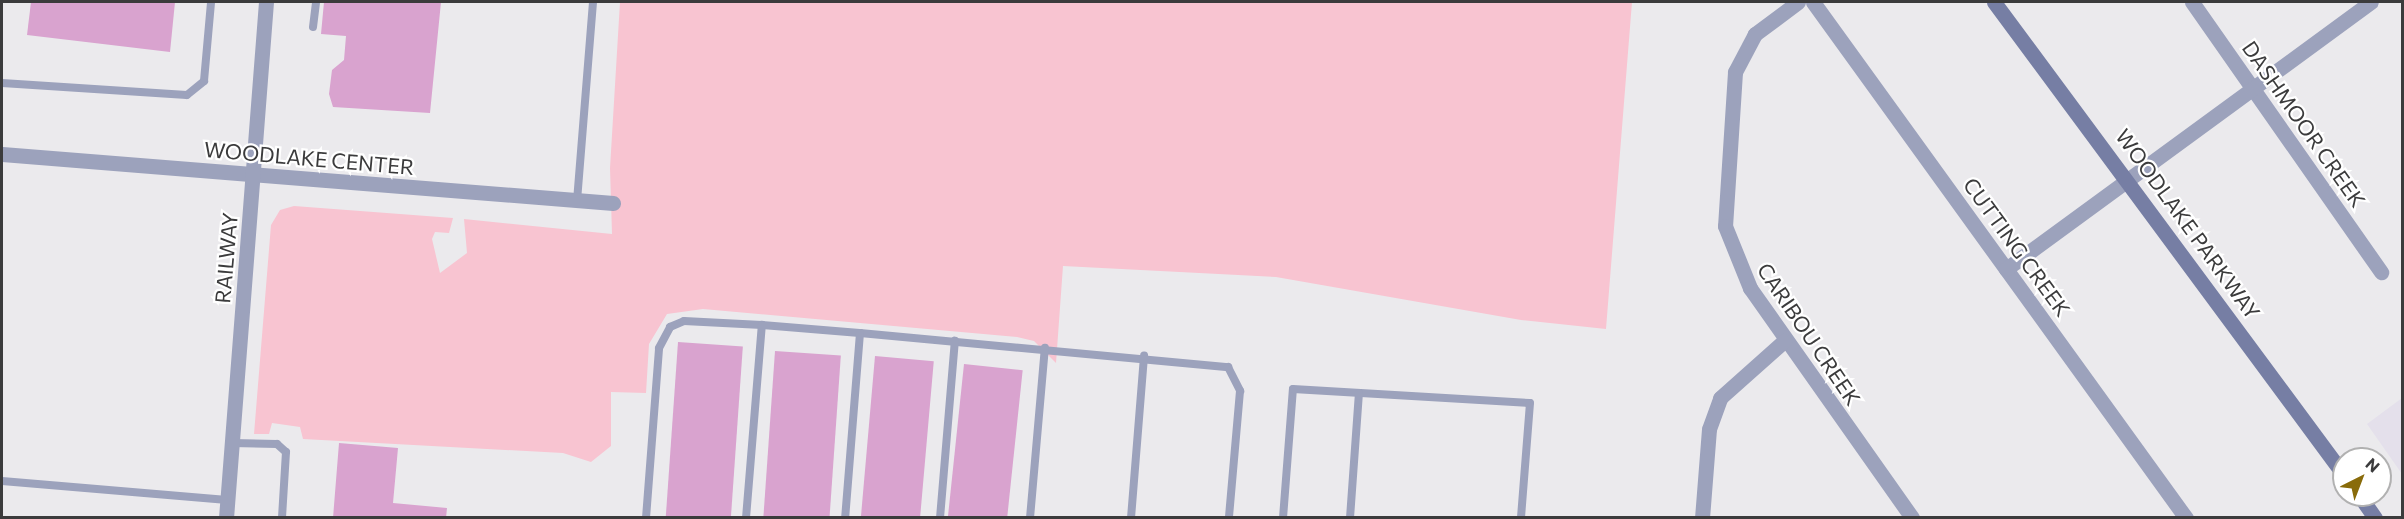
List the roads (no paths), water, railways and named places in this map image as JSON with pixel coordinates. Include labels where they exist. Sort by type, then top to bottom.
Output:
[{"type":"street","name":"RAILWAY","points":[[226,518],[266,2]]},
{"type":"street","name":"CARIBOU CREEK","points":[[1798,2],[1755,34],[1741,52],[1724,195],[1734,259],[1784,341],[1912,518]]},
{"type":"street","name":"CUTTING CREEK","points":[[1813,2],[2186,518]]},
{"type":"street","name":"WOODLAKE PARKWAY","points":[[1994,2],[2128,177],[2332,458]]},
{"type":"street","name":"DASHMOOR CREEK","points":[[2192,2],[2254,86],[2381,272]]},
{"type":"street","points":[[2006,269],[2128,177],[2371,2]]},
{"type":"street","name":"WOODLAKE CENTER","points":[[2,154],[613,203]]},
{"type":"street","points":[[1702,518],[1708,440],[1720,398],[1784,341]]},
{"type":"lane","points":[[2,83],[187,95],[204,81],[212,2]]},
{"type":"lane","points":[[313,27],[316,2]]},
{"type":"lane","points":[[577,201],[593,2]]},
{"type":"lane","points":[[646,518],[659,348],[670,327],[684,321],[762,325],[1213,361],[1228,367],[1240,391],[1229,518]]},
{"type":"lane","points":[[746,518],[762,325]]},
{"type":"lane","points":[[845,518],[860,333]]},
{"type":"lane","points":[[940,518],[955,341]]},
{"type":"lane","points":[[1030,518],[1045,348]]},
{"type":"lane","points":[[1131,518],[1144,356]]},
{"type":"lane","points":[[1283,518],[1293,389],[1530,403],[1521,518]]},
{"type":"lane","points":[[1350,518],[1359,393]]},
{"type":"lane","points":[[232,443],[277,444],[286,452],[282,518]]},
{"type":"lane","points":[[2,481],[227,500]]}]
